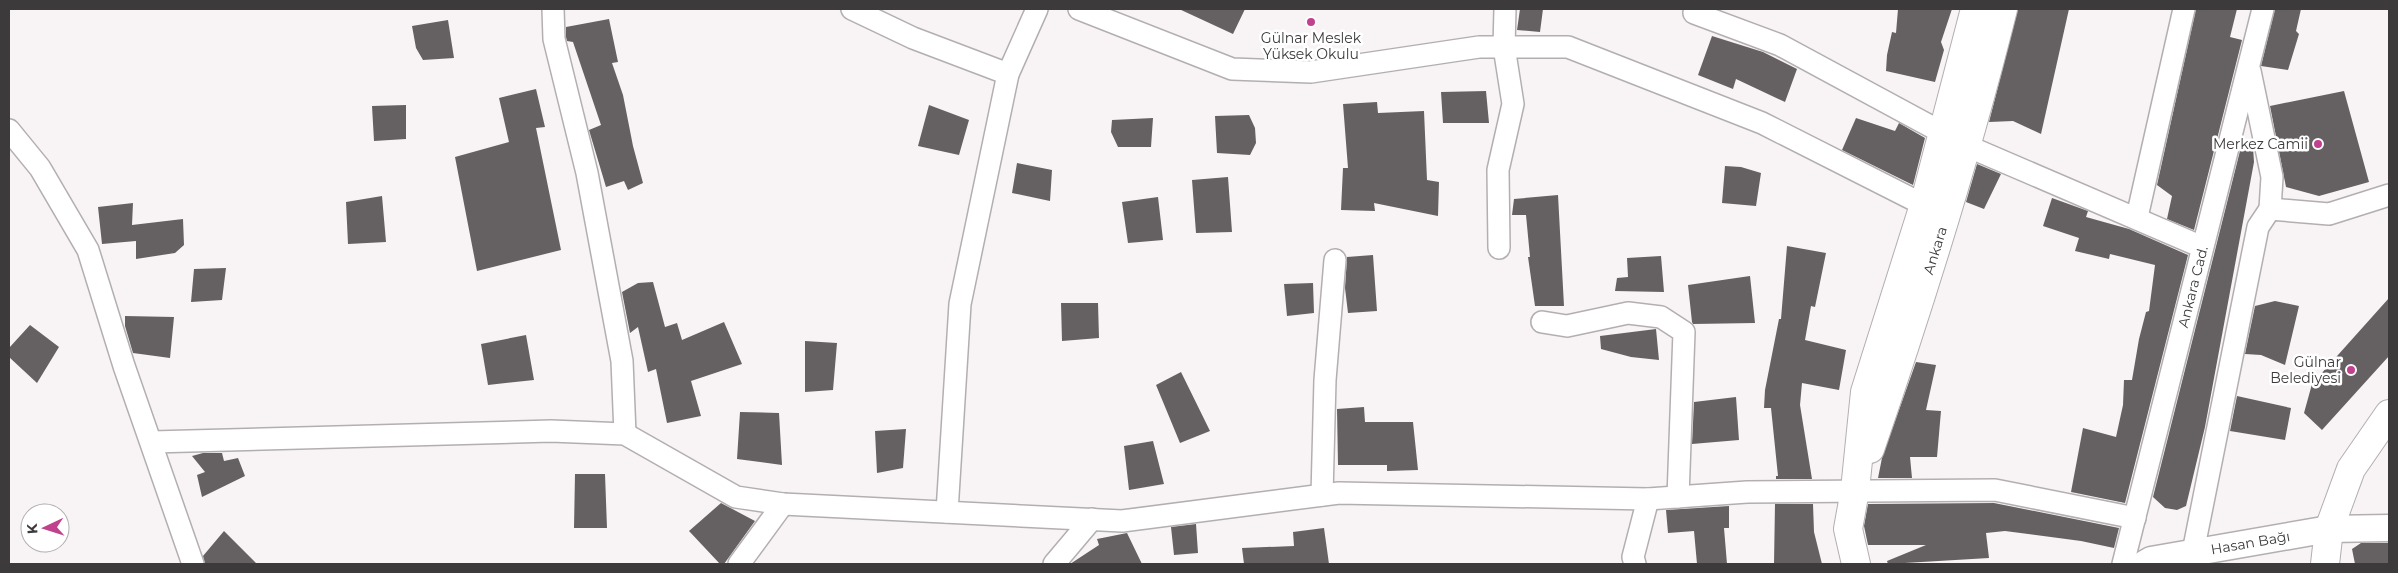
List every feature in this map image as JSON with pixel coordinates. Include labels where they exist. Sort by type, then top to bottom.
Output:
[{"type":"main road","name":"Ankara","points":[[1933,214],[1943,132],[1975,9]]},
{"type":"main road","name":"Ankara","points":[[1856,564],[1848,529],[1855,490],[1865,392],[1933,214],[1967,146],[1980,104],[2003,9]]},
{"type":"main road","points":[[2325,564],[2328,529],[2351,469],[2389,414]]},
{"type":"street","points":[[553,9],[554,39],[587,173],[622,361],[625,434]]},
{"type":"street","points":[[852,9],[913,38],[1008,74]]},
{"type":"street","points":[[947,512],[960,304],[1008,74],[1037,9]]},
{"type":"street","points":[[1079,9],[1232,69],[1311,72],[1479,47],[1568,47],[1762,123],[1933,214]]},
{"type":"street","points":[[1499,248],[1498,170],[1513,104],[1504,47],[1505,9]]},
{"type":"street","points":[[1695,9],[1694,13],[1780,45],[1967,146],[2136,217],[2202,247]]},
{"type":"street","points":[[2136,217],[2184,9]]},
{"type":"street","name":"Ankara Cad.","points":[[2124,564],[2263,9]]},
{"type":"street","points":[[2193,552],[2258,226],[2270,209],[2272,177],[2248,66]]},
{"type":"street","points":[[9,130],[40,168],[88,250],[124,366],[193,564]]},
{"type":"street","points":[[2270,209],[2330,214],[2389,195]]},
{"type":"street","points":[[1322,495],[1325,380],[1335,260]]},
{"type":"street","points":[[1542,322],[1567,326],[1628,314],[1661,317],[1684,332],[1678,497]]},
{"type":"street","points":[[152,442],[551,431],[625,434],[736,496],[783,504],[1122,521],[1349,493],[1648,499],[1747,492],[1855,490],[1995,490],[2135,518]]},
{"type":"street","points":[[1635,564],[1633,557],[1648,499]]},
{"type":"street","points":[[738,564],[783,504]]},
{"type":"street","points":[[1054,564],[1092,519]]},
{"type":"street","name":"Hasan Bağı","points":[[2144,564],[2150,560],[2328,529],[2389,528]]},
{"type":"building","points":[[1179,9],[1245,9],[1233,34]]},
{"type":"building","points":[[1520,9],[1543,9],[1540,32],[1517,30]]},
{"type":"building","points":[[1898,9],[1952,9],[1941,42],[1944,50],[1935,82],[1886,71],[1892,32],[1896,33]]},
{"type":"building","points":[[2018,9],[2069,9],[2041,134],[2013,121],[1989,122]]},
{"type":"building","points":[[2196,9],[2237,9],[2230,37],[2242,40],[2194,230],[2167,219],[2172,196],[2157,185]]},
{"type":"building","points":[[2275,9],[2301,9],[2296,31],[2299,34],[2288,70],[2261,66]]},
{"type":"building","points":[[609,19],[618,62],[612,63],[623,95],[633,146],[643,183],[628,190],[624,181],[606,187],[589,130],[601,125],[573,42],[567,41],[566,37],[566,27]]},
{"type":"building","points":[[448,20],[454,58],[423,60],[416,48],[412,26]]},
{"type":"building","points":[[1712,36],[1763,52],[1797,69],[1785,102],[1736,79],[1733,89],[1698,75]]},
{"type":"building","points":[[536,89],[545,127],[536,128],[561,250],[477,271],[455,157],[509,142],[499,98]]},
{"type":"building","points":[[1486,91],[1489,123],[1443,123],[1441,92]]},
{"type":"building","name":"Merkez Camii","points":[[2344,91],[2369,182],[2319,196],[2286,187],[2270,106]]},
{"type":"building","points":[[1377,102],[1378,113],[1424,111],[1427,180],[1439,182],[1438,216],[1374,203],[1375,211],[1341,210],[1343,168],[1348,168],[1343,104]]},
{"type":"building","points":[[406,105],[406,139],[374,141],[372,106]]},
{"type":"building","points":[[929,105],[969,120],[959,155],[918,146]]},
{"type":"building","points":[[1249,115],[1255,128],[1256,143],[1250,155],[1217,153],[1215,116]]},
{"type":"building","points":[[1153,118],[1151,147],[1118,147],[1111,132],[1112,120]]},
{"type":"building","points":[[1856,118],[1895,131],[1899,123],[1925,138],[1913,185],[1842,150]]},
{"type":"building","points":[[2241,147],[2253,147],[2254,162],[2205,427],[2186,506],[2177,510],[2165,508],[2153,497]]},
{"type":"building","points":[[1017,163],[1052,170],[1050,201],[1012,193]]},
{"type":"building","points":[[1977,164],[2001,174],[1984,209],[1966,202]]},
{"type":"building","points":[[1725,166],[1741,167],[1761,173],[1756,206],[1722,203]]},
{"type":"building","points":[[1228,177],[1232,232],[1196,233],[1192,180]]},
{"type":"building","points":[[1558,195],[1564,306],[1535,306],[1528,257],[1530,257],[1526,215],[1512,215],[1514,199]]},
{"type":"building","points":[[382,196],[386,242],[348,244],[346,202]]},
{"type":"building","points":[[1158,197],[1163,240],[1128,243],[1122,202]]},
{"type":"building","points":[[2052,198],[2088,211],[2086,217],[2129,229],[2188,255],[2125,503],[2071,492],[2083,428],[2116,437],[2123,405],[2124,380],[2132,380],[2139,339],[2146,312],[2149,311],[2155,265],[2110,254],[2109,259],[2075,251],[2079,238],[2043,226]]},
{"type":"building","points":[[133,203],[132,225],[183,219],[184,245],[175,253],[136,259],[136,241],[102,244],[98,207]]},
{"type":"building","points":[[1787,246],[1826,253],[1815,307],[1811,306],[1805,340],[1846,350],[1839,390],[1802,383],[1800,405],[1812,479],[1776,479],[1776,476],[1778,476],[1771,408],[1764,408],[1765,390],[1779,319],[1781,319]]},
{"type":"building","points":[[1373,255],[1377,311],[1348,313],[1345,288],[1347,257]]},
{"type":"building","points":[[1661,256],[1664,292],[1615,291],[1617,278],[1628,277],[1627,258]]},
{"type":"building","points":[[226,268],[222,300],[191,302],[194,269]]},
{"type":"building","points":[[1750,276],[1755,323],[1693,324],[1688,285]]},
{"type":"building","points":[[653,282],[665,327],[677,323],[682,340],[724,322],[742,364],[691,381],[701,416],[667,423],[656,369],[648,372],[638,327],[630,333],[622,292],[638,283]]},
{"type":"building","points":[[1313,283],[1314,313],[1287,316],[1284,284]]},
{"type":"building","name":"Gülnar Belediyesi","points":[[2389,298],[2389,356],[2322,430],[2304,413],[2312,384]]},
{"type":"building","points":[[2275,301],[2299,306],[2285,365],[2261,355],[2245,354],[2255,306]]},
{"type":"building","points":[[1061,303],[1098,303],[1099,338],[1062,341]]},
{"type":"building","points":[[125,316],[174,317],[170,358],[133,353],[125,326]]},
{"type":"building","points":[[30,325],[59,347],[37,383],[9,357],[9,348]]},
{"type":"building","points":[[1656,329],[1659,360],[1631,357],[1601,349],[1600,336]]},
{"type":"building","points":[[526,335],[534,380],[488,385],[481,344]]},
{"type":"building","points":[[805,341],[837,343],[833,390],[805,392]]},
{"type":"building","points":[[1916,362],[1936,365],[1926,410],[1941,411],[1937,457],[1910,457],[1912,478],[1878,478],[1882,458]]},
{"type":"building","points":[[1181,372],[1210,431],[1180,443],[1156,385]]},
{"type":"building","points":[[2237,396],[2291,408],[2285,440],[2230,431]]},
{"type":"building","points":[[1736,397],[1739,440],[1692,444],[1694,402]]},
{"type":"building","points":[[1364,407],[1365,422],[1413,422],[1418,470],[1387,471],[1387,465],[1338,465],[1337,409]]},
{"type":"building","points":[[740,412],[779,413],[782,465],[737,459]]},
{"type":"building","points":[[906,429],[903,468],[877,473],[875,431]]},
{"type":"building","points":[[1153,441],[1164,484],[1129,490],[1124,446]]},
{"type":"building","points":[[203,453],[222,453],[224,461],[238,458],[245,476],[202,497],[197,475],[205,472],[192,456]]},
{"type":"building","points":[[575,474],[605,474],[607,528],[574,528]]},
{"type":"building","points":[[721,503],[755,521],[724,564],[720,564],[689,531]]},
{"type":"building","points":[[1994,503],[2119,528],[2114,548],[2081,541],[2005,531],[1986,533],[1989,558],[1888,564],[1887,561],[1926,545],[1868,545],[1864,526],[1868,504]]},
{"type":"building","points":[[1775,504],[1813,504],[1814,532],[1822,564],[1774,564]]},
{"type":"building","points":[[1729,506],[1729,528],[1724,528],[1727,564],[1697,564],[1694,531],[1668,533],[1666,510]]},
{"type":"building","points":[[1196,524],[1198,553],[1174,555],[1171,527]]},
{"type":"building","points":[[1324,528],[1329,564],[1244,564],[1242,548],[1294,546],[1293,532]]},
{"type":"building","points":[[224,531],[257,564],[205,564],[203,556]]},
{"type":"building","points":[[1127,533],[1142,564],[1070,564],[1099,545],[1097,539]]},
{"type":"building","points":[[2361,543],[2389,543],[2389,564],[2355,564],[2352,549]]},
{"type":"place","name":"Gülnar Meslek Yüksek Okulu","points":[[1311,22]]},
{"type":"place","name":"Merkez Camii","points":[[2318,144]]},
{"type":"place","name":"Gülnar Belediyesi","points":[[2351,370]]}]
